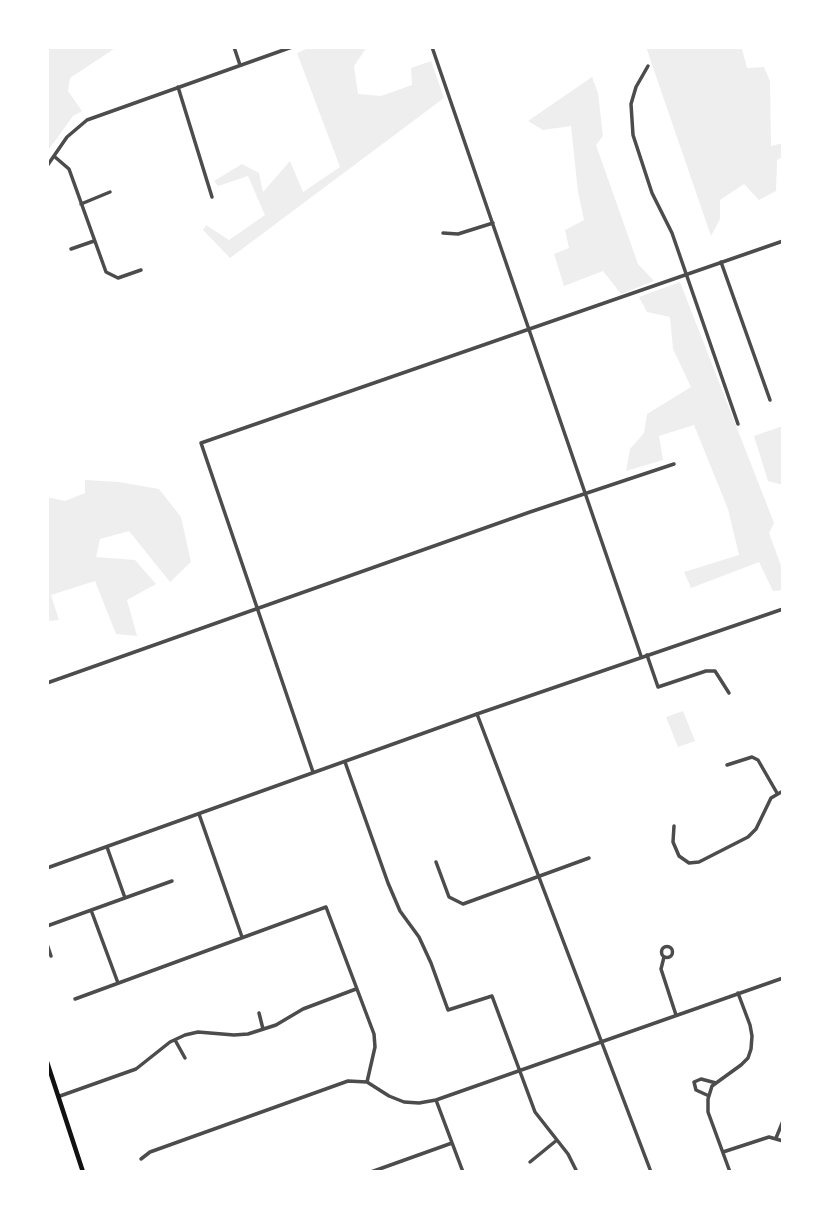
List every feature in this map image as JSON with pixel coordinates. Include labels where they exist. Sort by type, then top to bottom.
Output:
[{"type":"main road","points":[[47,1062],[83,1172]]},
{"type":"street","points":[[234,47],[240,66]]},
{"type":"street","points":[[47,166],[67,137],[87,120],[292,47]]},
{"type":"street","points":[[432,47],[586,493],[658,687],[706,671],[715,671],[729,693]]},
{"type":"street","points":[[648,66],[634,95],[631,125],[652,193],[672,233],[738,424]]},
{"type":"street","points":[[178,87],[212,197]]},
{"type":"street","points":[[55,157],[69,169],[106,272],[112,276],[124,277],[141,270]]},
{"type":"street","points":[[81,204],[110,192]]},
{"type":"street","points":[[443,233],[458,234],[493,223]]},
{"type":"street","points":[[71,249],[94,241]]},
{"type":"street","points":[[314,773],[201,443],[783,241]]},
{"type":"street","points":[[721,262],[770,400]]},
{"type":"street","points":[[47,684],[674,464]]},
{"type":"street","points":[[47,868],[644,655],[783,609]]},
{"type":"street","points":[[477,714],[652,1172]]},
{"type":"street","points":[[727,765],[752,757],[758,760],[777,793]]},
{"type":"street","points":[[345,762],[388,883],[400,911],[419,937],[448,1010],[492,996],[535,1112],[578,1172]]},
{"type":"street","points":[[674,826],[673,842],[679,856],[689,863],[699,862],[748,837],[756,829],[771,798],[783,791]]},
{"type":"street","points":[[199,814],[242,937]]},
{"type":"street","points":[[107,847],[125,898]]},
{"type":"street","points":[[436,862],[449,897],[463,904],[589,858]]},
{"type":"street","points":[[47,926],[172,881]]},
{"type":"street","points":[[75,999],[326,907],[374,1034],[376,1047],[367,1082]]},
{"type":"street","points":[[92,910],[118,983]]},
{"type":"street","points":[[47,944],[51,956]]},
{"type":"street","points":[[664,957],[661,970],[676,1015]]},
{"type":"street","points":[[141,1159],[150,1152],[348,1082],[367,1082],[404,1102],[436,1100],[783,978]]},
{"type":"street","points":[[60,1097],[136,1069],[175,1040],[198,1032],[233,1035],[263,1029],[276,1025],[303,1009],[356,989]]},
{"type":"street","points":[[730,1172],[708,1112],[709,1096],[716,1083],[741,1065],[748,1058],[751,1049],[750,1025],[738,993]]},
{"type":"street","points":[[259,1013],[263,1029]]},
{"type":"street","points":[[175,1040],[185,1058]]},
{"type":"street","points":[[709,1096],[696,1090],[694,1082],[701,1079],[716,1083]]},
{"type":"street","points":[[436,1100],[463,1172]]},
{"type":"street","points":[[723,1152],[762,1139],[779,1140],[783,1121]]},
{"type":"street","points":[[530,1162],[557,1140]]},
{"type":"street","points":[[371,1172],[452,1143]]},
{"type":"shaded area","points":[[47,47],[117,47],[70,78],[68,91],[82,111],[73,116],[47,152]]},
{"type":"shaded area","points":[[311,47],[367,47],[354,66],[358,94],[381,96],[412,85],[411,68],[431,61],[444,98],[230,258],[203,230],[206,225],[229,240],[265,215],[248,176],[218,186],[214,181],[242,164],[259,173],[263,192],[290,161],[303,192],[340,167],[297,53]]},
{"type":"shaded area","points":[[646,47],[747,47],[742,49],[747,68],[764,67],[770,81],[771,146],[783,143],[783,157],[777,160],[776,191],[759,200],[744,184],[720,200],[720,219],[711,236]]},
{"type":"shaded area","points":[[592,77],[598,93],[603,136],[596,145],[638,264],[654,281],[621,294],[603,271],[564,286],[554,254],[569,248],[565,230],[584,220],[578,192],[571,126],[543,130],[528,121]]},
{"type":"shaded area","points":[[680,282],[774,523],[769,533],[783,571],[783,590],[773,591],[759,562],[691,588],[684,572],[739,555],[728,509],[694,425],[659,436],[663,460],[626,471],[630,449],[644,433],[647,414],[691,387],[673,349],[670,317],[647,312],[639,297]]},
{"type":"shaded area","points":[[783,426],[783,485],[768,481],[754,436]]},
{"type":"shaded area","points":[[85,480],[119,482],[159,489],[181,517],[191,562],[170,582],[129,531],[100,539],[96,557],[135,560],[156,584],[127,600],[137,636],[116,634],[95,581],[51,595],[59,620],[47,621],[47,497],[65,501],[85,493]]},
{"type":"shaded area","points":[[683,711],[695,741],[678,747],[666,717]]}]
